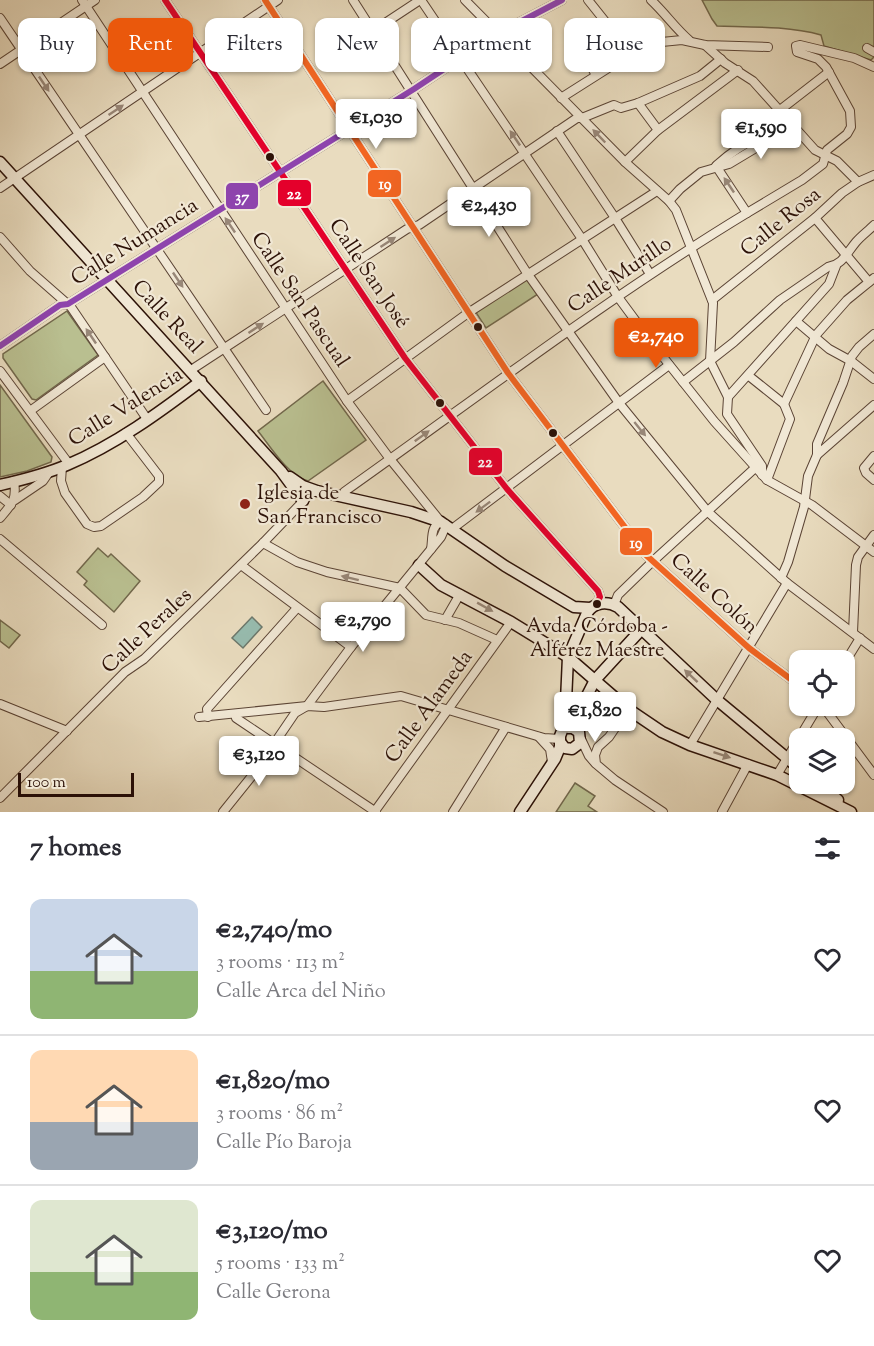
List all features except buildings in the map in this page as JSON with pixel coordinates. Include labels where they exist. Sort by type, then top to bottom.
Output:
[{"type":"main road","name":"Calle Real","points":[[0,162],[281,471]]},
{"type":"main road","name":"Calle Valencia","points":[[0,485],[60,467],[126,433],[201,381]]},
{"type":"main road","points":[[281,471],[300,484],[318,491],[411,512],[446,525],[512,570],[574,607],[593,607],[616,600],[639,627],[717,700],[787,759]]},
{"type":"main road","points":[[281,471],[303,501]]},
{"type":"main road","points":[[419,565],[437,582],[568,657],[628,709],[662,732],[690,745],[777,775],[851,812]]},
{"type":"main road","points":[[571,740],[568,657],[593,607]]},
{"type":"main road","points":[[520,812],[553,762],[571,740],[573,721],[595,680],[638,633],[639,627]]},
{"type":"main road","points":[[830,794],[851,812]]},
{"type":"street","points":[[64,18],[84,3],[95,0]]},
{"type":"street","name":"Calle San José","points":[[165,0],[405,358],[507,489],[598,591]]},
{"type":"street","points":[[0,188],[200,53],[267,3],[278,0]]},
{"type":"street","points":[[353,0],[364,18]]},
{"type":"street","points":[[394,18],[421,0],[433,18]]},
{"type":"street","points":[[465,0],[482,18]]},
{"type":"street","name":"Calle Numancia","points":[[528,18],[562,0]]},
{"type":"street","points":[[588,0],[602,18]]},
{"type":"street","points":[[651,0],[690,41]]},
{"type":"street","name":"Calle San Pascual","points":[[84,3],[347,401],[390,459],[446,525]]},
{"type":"street","name":"Calle Colón","points":[[267,3],[468,313],[508,373],[563,447],[652,562],[749,648],[789,678]]},
{"type":"street","points":[[0,18],[18,45]]},
{"type":"street","points":[[665,42],[682,40],[705,45],[768,47]]},
{"type":"street","points":[[705,45],[721,60],[760,87],[815,150],[839,164],[858,182]]},
{"type":"street","points":[[780,110],[829,72],[818,58],[797,52],[795,48],[797,45],[854,58],[874,67]]},
{"type":"street","points":[[0,64],[18,52]]},
{"type":"street","points":[[191,370],[419,225],[577,118],[614,105],[621,108],[638,103],[700,76],[721,60]]},
{"type":"street","points":[[625,162],[658,130],[738,70]]},
{"type":"street","points":[[36,72],[266,410]]},
{"type":"street","points":[[397,72],[567,331],[619,403],[708,512],[784,581],[874,649]]},
{"type":"street","name":"Calle Numancia","points":[[0,346],[60,305],[68,304],[439,72]]},
{"type":"street","points":[[470,72],[618,297],[669,365],[755,468],[764,477],[804,501],[874,552]]},
{"type":"street","points":[[535,72],[676,210],[714,306],[710,361],[728,398],[727,414],[762,466],[764,477]]},
{"type":"street","points":[[561,98],[601,72]]},
{"type":"street","name":"Calle Murillo","points":[[343,496],[344,492],[567,331],[650,274],[802,180],[823,164],[828,149],[849,130],[851,123],[850,111],[829,72]]},
{"type":"street","points":[[638,103],[658,130]]},
{"type":"street","points":[[669,201],[701,172],[716,166],[726,156],[771,131],[791,123]]},
{"type":"street","points":[[557,131],[650,274]]},
{"type":"street","points":[[716,166],[747,213]]},
{"type":"street","name":"Calle Rosa","points":[[712,300],[815,218],[842,193],[874,175]]},
{"type":"street","points":[[347,401],[527,273],[657,191]]},
{"type":"street","points":[[783,404],[815,338],[847,300],[872,280],[815,218]]},
{"type":"street","points":[[728,398],[830,284],[836,266],[848,256],[857,241],[874,225]]},
{"type":"street","points":[[0,237],[30,271],[68,304],[147,419]]},
{"type":"street","points":[[683,382],[751,328],[780,300],[828,267],[836,266]]},
{"type":"street","points":[[796,321],[829,349],[851,361],[874,379]]},
{"type":"street","points":[[817,455],[817,444],[851,361],[859,347],[874,334]]},
{"type":"street","points":[[30,411],[105,357]]},
{"type":"street","points":[[223,812],[276,746],[278,738],[295,713],[307,706],[351,647],[419,565],[443,533],[446,525],[507,489],[669,365]]},
{"type":"street","points":[[0,371],[30,411],[60,467],[65,493],[87,524],[94,527],[101,526],[143,497],[159,482],[159,476],[126,433]]},
{"type":"street","points":[[749,376],[783,404],[790,419],[764,477]]},
{"type":"street","points":[[690,745],[749,648],[784,581],[804,507],[809,470],[817,455],[874,405]]},
{"type":"street","points":[[874,456],[864,470],[874,480]]},
{"type":"street","points":[[13,502],[60,467]]},
{"type":"street","points":[[598,591],[616,600],[652,562],[755,468]]},
{"type":"street","points":[[0,518],[16,495],[14,482]]},
{"type":"street","name":"Calle Perales","points":[[0,798],[125,672],[144,659],[311,493],[318,491]]},
{"type":"street","points":[[0,496],[13,502]]},
{"type":"street","points":[[853,632],[856,565],[874,535]]},
{"type":"street","points":[[0,539],[102,625]]},
{"type":"street","points":[[263,543],[292,559],[327,572],[400,588],[423,612],[459,623],[497,640]]},
{"type":"street","points":[[241,565],[351,647]]},
{"type":"street","points":[[593,607],[600,597],[598,591]]},
{"type":"street","points":[[445,620],[460,594]]},
{"type":"street","points":[[208,717],[207,709],[297,608]]},
{"type":"street","name":"Calle Alameda","points":[[375,811],[510,622]]},
{"type":"street","points":[[853,650],[860,638]]},
{"type":"street","points":[[199,717],[307,706],[324,707],[401,696],[554,740],[600,744]]},
{"type":"street","points":[[0,704],[67,731]]},
{"type":"street","points":[[596,765],[596,752],[600,744],[609,737],[628,709]]},
{"type":"street","points":[[235,714],[236,718],[276,746],[375,811]]},
{"type":"street","points":[[777,775],[813,716]]},
{"type":"street","points":[[829,716],[874,774]]},
{"type":"street","points":[[453,812],[506,727]]},
{"type":"street","points":[[532,734],[544,740],[552,753],[553,762]]},
{"type":"street","points":[[571,740],[615,780],[663,812]]},
{"type":"street","points":[[722,812],[748,764]]},
{"type":"green space","points":[[702,0],[874,0],[874,57],[871,60],[824,46],[821,35],[808,32],[717,26]]},
{"type":"green space","points":[[526,277],[538,294],[486,328],[475,311]]},
{"type":"green space","points":[[67,311],[98,355],[36,400],[32,399],[3,358],[3,354]]},
{"type":"green space","points":[[323,381],[366,440],[308,481],[294,474],[287,467],[258,431]]},
{"type":"green space","points":[[0,385],[52,457],[51,462],[27,471],[0,477]]},
{"type":"green space","points":[[98,548],[108,557],[111,554],[140,581],[114,612],[84,585],[87,581],[77,572]]},
{"type":"green space","points":[[0,620],[20,635],[9,648],[0,641]]},
{"type":"green space","points":[[575,783],[595,796],[588,806],[597,812],[556,812]]},
{"type":"water","points":[[252,617],[262,627],[243,648],[232,638]]},
{"type":"transit line","name":"22","points":[[165,0],[405,358],[507,489],[598,591],[600,597],[596,605]]},
{"type":"transit line","name":"19","points":[[265,0],[508,373],[646,555],[749,648],[789,678]]},
{"type":"transit line","name":"37","points":[[0,346],[60,305],[68,304],[414,89],[497,34],[562,0]]},
{"type":"place","name":"Iglesia de San Francisco","points":[[245,504]]},
{"type":"place","name":"Avda. Córdoba - Alférez Maestre","points":[[597,604]]}]
